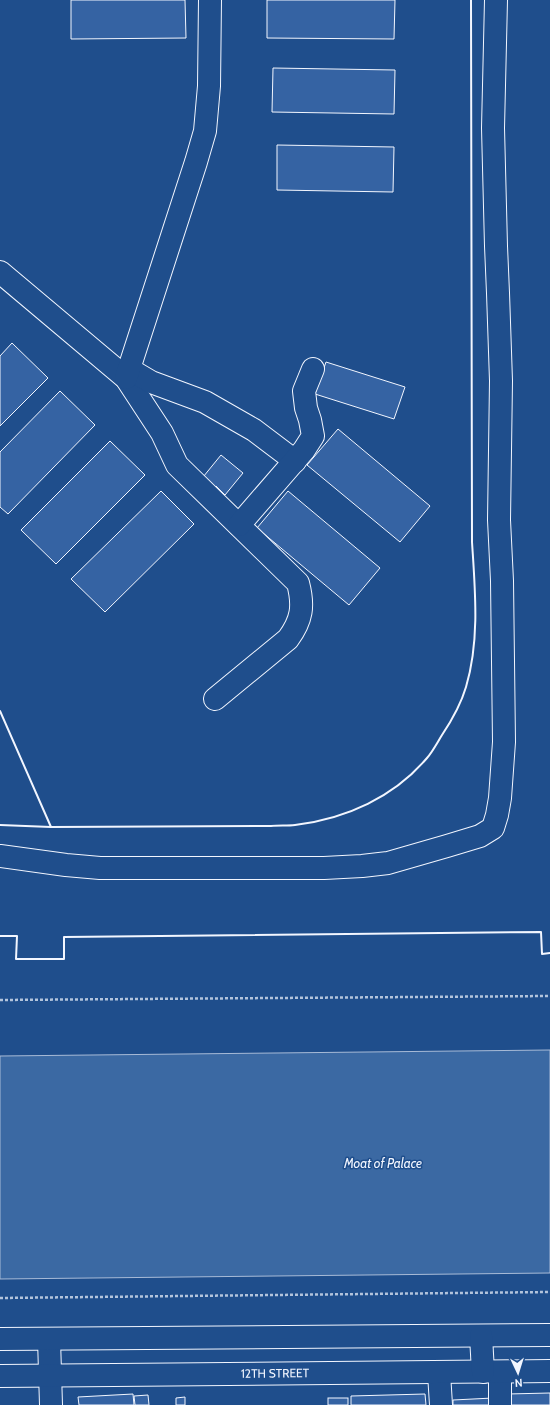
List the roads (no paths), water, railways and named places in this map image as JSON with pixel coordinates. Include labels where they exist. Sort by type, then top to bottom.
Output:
[{"type":"main road","points":[[210,0],[209,86],[205,131],[194,170],[128,374],[162,433],[178,465],[298,583],[302,598],[300,616],[296,628],[288,639],[215,699]]},
{"type":"main road","points":[[0,856],[100,868],[308,868],[362,866],[388,862],[447,846],[480,836],[493,828],[500,798],[504,742],[502,581],[499,520],[501,381],[493,128],[496,0]]},
{"type":"main road","points":[[0,272],[128,374],[205,402],[254,430],[294,461]]},
{"type":"main road","points":[[239,525],[304,450],[313,436],[306,408],[304,391],[313,369]]},
{"type":"main road","points":[[0,1339],[550,1335]]},
{"type":"main road","points":[[481,1336],[500,1405]]},
{"type":"main road","points":[[49,1339],[51,1405]]},
{"type":"main road","name":"12TH STREET","points":[[0,1376],[550,1371]]},
{"type":"main road","points":[[439,1373],[441,1405]]},
{"type":"water","name":"Moat of Palace","points":[[550,1050],[550,1273],[0,1279],[0,1056]]}]
